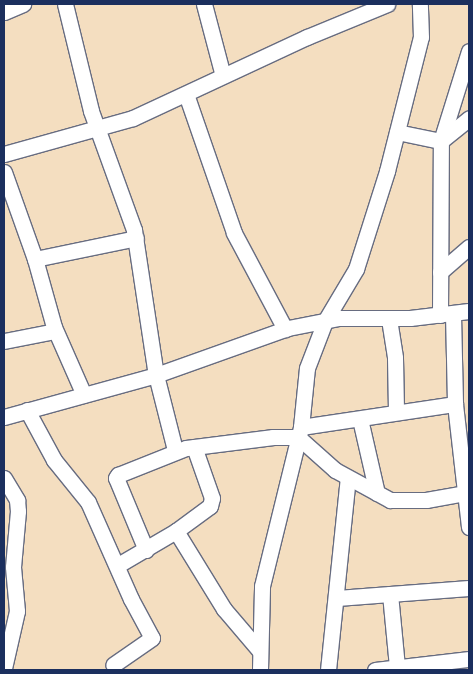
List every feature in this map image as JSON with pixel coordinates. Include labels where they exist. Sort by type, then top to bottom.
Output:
[{"type":"street","points":[[4,12],[23,4]]},
{"type":"street","points":[[65,4],[96,130],[136,238],[156,375],[175,450]]},
{"type":"street","points":[[204,4],[223,76]]},
{"type":"street","points":[[4,154],[96,130],[133,118],[387,4]]},
{"type":"street","points":[[260,670],[262,586],[299,432],[307,368],[325,321],[356,268],[397,132],[421,36],[424,4]]},
{"type":"street","points":[[469,51],[441,141],[440,272],[447,314],[469,527]]},
{"type":"street","points":[[186,94],[234,233],[285,329]]},
{"type":"street","points":[[441,141],[469,118]]},
{"type":"street","points":[[397,132],[441,141]]},
{"type":"street","points":[[4,172],[35,259],[55,331],[84,394]]},
{"type":"street","points":[[35,259],[136,238]]},
{"type":"street","points":[[440,272],[469,247]]},
{"type":"street","points":[[4,417],[156,375],[285,329],[325,321],[389,319],[469,311]]},
{"type":"street","points":[[389,319],[395,358],[396,412]]},
{"type":"street","points":[[4,341],[55,331]]},
{"type":"street","points":[[146,550],[116,478],[118,474],[175,450],[299,432],[396,412],[455,404]]},
{"type":"street","points":[[26,410],[54,460],[88,502],[99,532],[118,565],[130,599],[152,638],[113,665]]},
{"type":"street","points":[[360,419],[377,493]]},
{"type":"street","points":[[299,432],[348,478],[390,500],[426,500],[464,493]]},
{"type":"street","points":[[118,565],[176,531],[211,503],[194,447]]},
{"type":"street","points":[[4,478],[17,500],[18,512],[13,567],[17,611],[4,668]]},
{"type":"street","points":[[328,670],[348,478]]},
{"type":"street","points":[[176,531],[224,610],[259,650]]},
{"type":"street","points":[[337,598],[469,588]]},
{"type":"street","points":[[390,594],[397,667]]},
{"type":"street","points":[[375,670],[469,659]]}]
